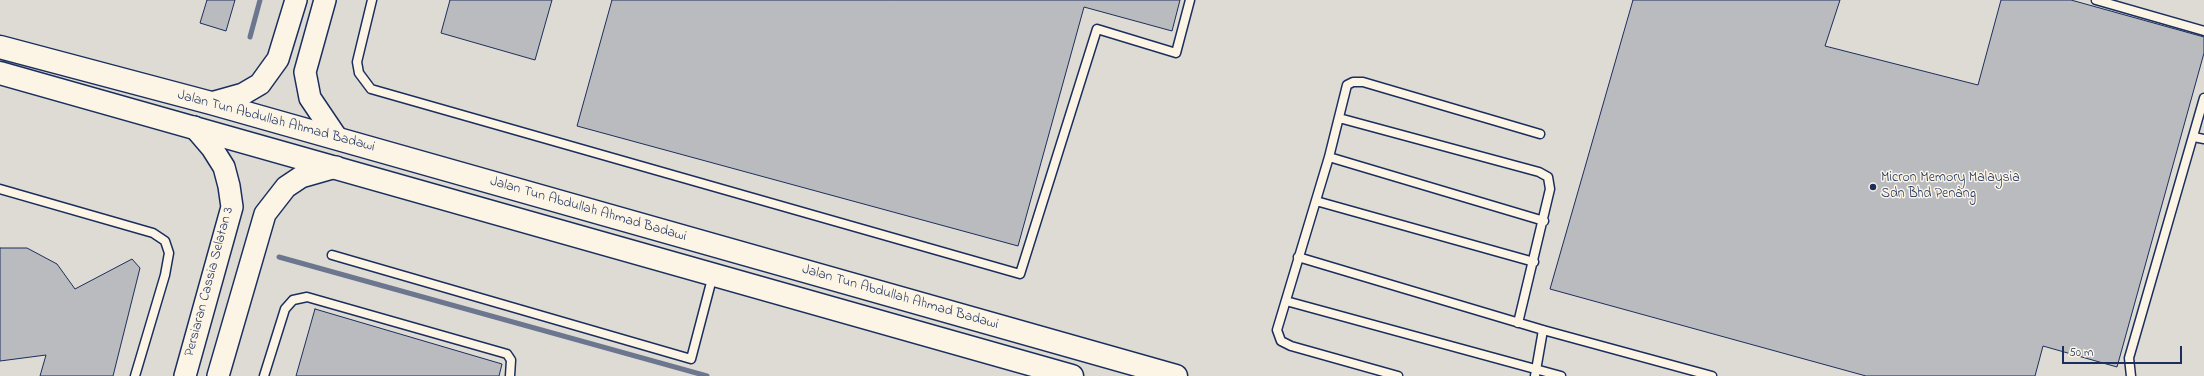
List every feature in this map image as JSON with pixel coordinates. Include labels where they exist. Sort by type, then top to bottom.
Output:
[{"type":"main road","name":"Jalan Tun Abdullah Ahmad Badawi","points":[[0,47],[337,138],[1176,376]]},
{"type":"main road","name":"Jalan Tun Abdullah Ahmad Badawi","points":[[0,73],[1072,376]]},
{"type":"street","points":[[211,103],[243,94],[260,84],[278,59],[296,0]]},
{"type":"street","points":[[325,0],[305,72],[310,98],[337,138]]},
{"type":"street","name":"Persiaran Cassia Selatan 3","points":[[185,376],[232,207],[224,167],[212,148],[194,127]]},
{"type":"street","points":[[218,376],[264,214],[286,187],[301,177],[336,167]]},
{"type":"lane","points":[[372,0],[357,62],[359,74],[371,89],[1020,274],[1097,29],[1176,53],[1190,0]]},
{"type":"lane","points":[[2096,0],[2204,32]]},
{"type":"lane","points":[[1398,376],[1291,346],[1281,341],[1277,330],[1329,157],[1340,118],[1347,85],[1353,82],[1363,82],[1540,134]]},
{"type":"lane","points":[[2131,376],[2129,358],[2194,137],[2204,98]]},
{"type":"lane","points":[[1340,118],[1539,172],[1548,177],[1550,190],[1544,222],[1518,323]]},
{"type":"lane","points":[[2194,137],[2204,140]]},
{"type":"lane","points":[[1329,157],[1544,222]]},
{"type":"lane","points":[[0,189],[153,233],[166,241],[169,253],[165,275],[135,376]]},
{"type":"lane","points":[[1316,201],[1534,262]]},
{"type":"lane","points":[[332,255],[691,359],[713,274]]},
{"type":"lane","points":[[1298,257],[1518,323],[1712,376]]},
{"type":"lane","points":[[264,376],[285,310],[293,300],[307,297],[507,354],[511,360],[510,376]]},
{"type":"lane","points":[[1286,301],[1536,372],[1561,376]]},
{"type":"lane","points":[[1536,372],[1543,330]]},
{"type":"shaded area","points":[[0,0],[2204,0],[2204,376],[0,376]]},
{"type":"building","points":[[207,0],[235,0],[226,31],[200,23]]},
{"type":"building","points":[[450,0],[552,0],[535,60],[441,33]]},
{"type":"building","points":[[612,0],[1180,0],[1172,31],[1084,7],[1018,246],[577,126]]},
{"type":"building","name":"Micron Memory Malaysia Sdn Bhd Penang","points":[[1633,0],[1840,0],[1825,46],[1978,85],[2001,0],[2071,0],[2204,37],[2204,53],[2117,367],[2043,346],[2035,376],[1866,376],[1550,289]]},
{"type":"building","points":[[0,248],[27,248],[57,264],[75,289],[132,259],[140,268],[113,376],[40,376],[46,355],[0,361]]},
{"type":"building","points":[[315,309],[502,364],[499,376],[296,376]]},
{"type":"waterway","points":[[250,37],[260,0]]},
{"type":"waterway","points":[[279,257],[707,376]]},
{"type":"place","name":"Micron Memory Malaysia Sdn Bhd Penang","points":[[1873,187]]}]
